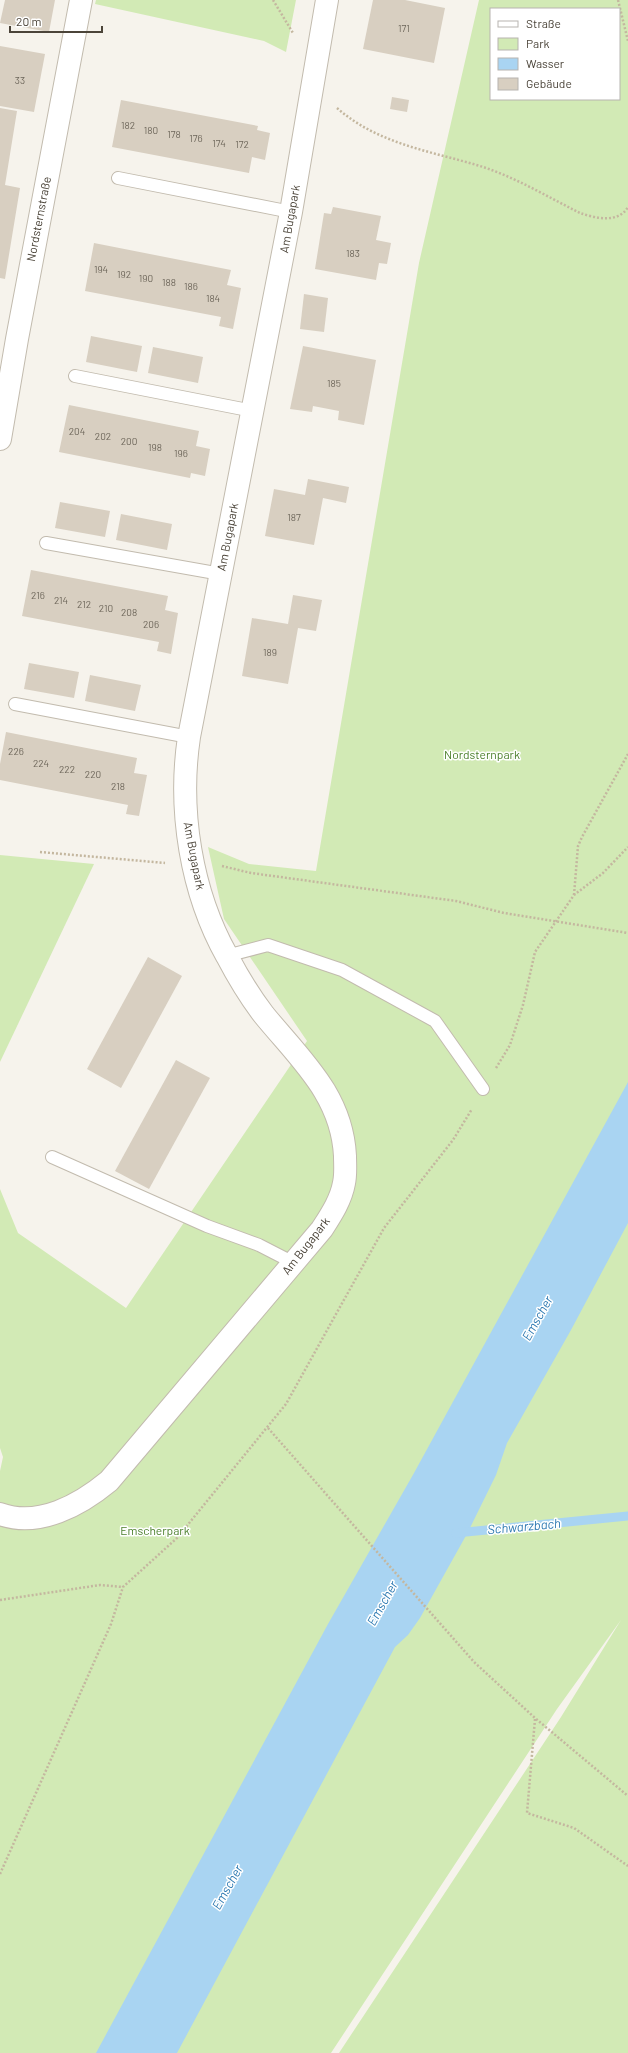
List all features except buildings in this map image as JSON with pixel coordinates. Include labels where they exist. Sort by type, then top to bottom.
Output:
[{"type":"street","name":"Nordsternstraße","points":[[0,439],[17,339],[81,0]]},
{"type":"street","name":"Am Bugapark","points":[[0,1514],[8,1517],[29,1518],[49,1514],[70,1507],[86,1498],[109,1481],[322,1229],[338,1200],[344,1182],[345,1167],[340,1127],[334,1108],[324,1089],[264,1015],[226,956],[206,910],[193,863],[187,823],[185,787],[185,762],[189,737],[292,212],[327,0]]},
{"type":"lane","points":[[118,178],[292,212]]},
{"type":"lane","points":[[75,376],[253,411]]},
{"type":"lane","points":[[46,543],[221,574]]},
{"type":"lane","points":[[15,704],[189,737]]},
{"type":"lane","points":[[226,956],[268,945],[342,970],[435,1021],[483,1089]]},
{"type":"lane","points":[[52,1157],[207,1226],[259,1245],[294,1263]]},
{"type":"path","points":[[273,0],[285,20]]},
{"type":"path","points":[[620,8],[628,41]]},
{"type":"path","points":[[315,70],[334,105],[348,118],[378,135],[415,149],[481,167],[580,213],[594,218],[616,217],[625,213],[628,207]]},
{"type":"path","points":[[574,895],[578,846],[628,754]]},
{"type":"path","points":[[0,1874],[111,1624],[123,1587],[177,1538],[286,1404],[384,1228],[453,1140],[510,1045],[523,1005],[535,952],[574,895],[603,873],[628,847]]},
{"type":"path","points":[[40,852],[193,863],[456,901],[504,913],[557,920],[628,933]]},
{"type":"path","points":[[268,1428],[474,1662],[535,1718],[628,1796]]},
{"type":"path","points":[[0,1600],[100,1585],[123,1587]]},
{"type":"path","points":[[535,1718],[527,1813],[574,1828],[628,1866]]},
{"type":"green space","points":[[96,0],[296,0],[286,52],[264,41],[95,4]]},
{"type":"green space","points":[[479,0],[628,0],[628,2053],[339,2053],[561,1717],[621,1620],[557,1709],[331,2053],[0,2053],[0,1471],[3,1457],[0,1448],[0,1189],[18,1233],[126,1308],[307,1041],[224,919],[208,847],[249,864],[316,871],[419,263]]},
{"type":"green space","points":[[0,855],[94,864],[0,1062]]},
{"type":"water","name":"Emscher","points":[[628,1082],[628,1223],[571,1330],[507,1443],[496,1475],[468,1532],[420,1618],[408,1635],[395,1647],[177,2053],[96,2053],[328,1624],[414,1473]]},
{"type":"waterway","name":"Schwarzbach","points":[[456,1533],[628,1516]]},
{"type":"park label","name":"Nordsternpark","points":[[482,755]]},
{"type":"park label","name":"Emscherpark","points":[[155,1531]]}]
